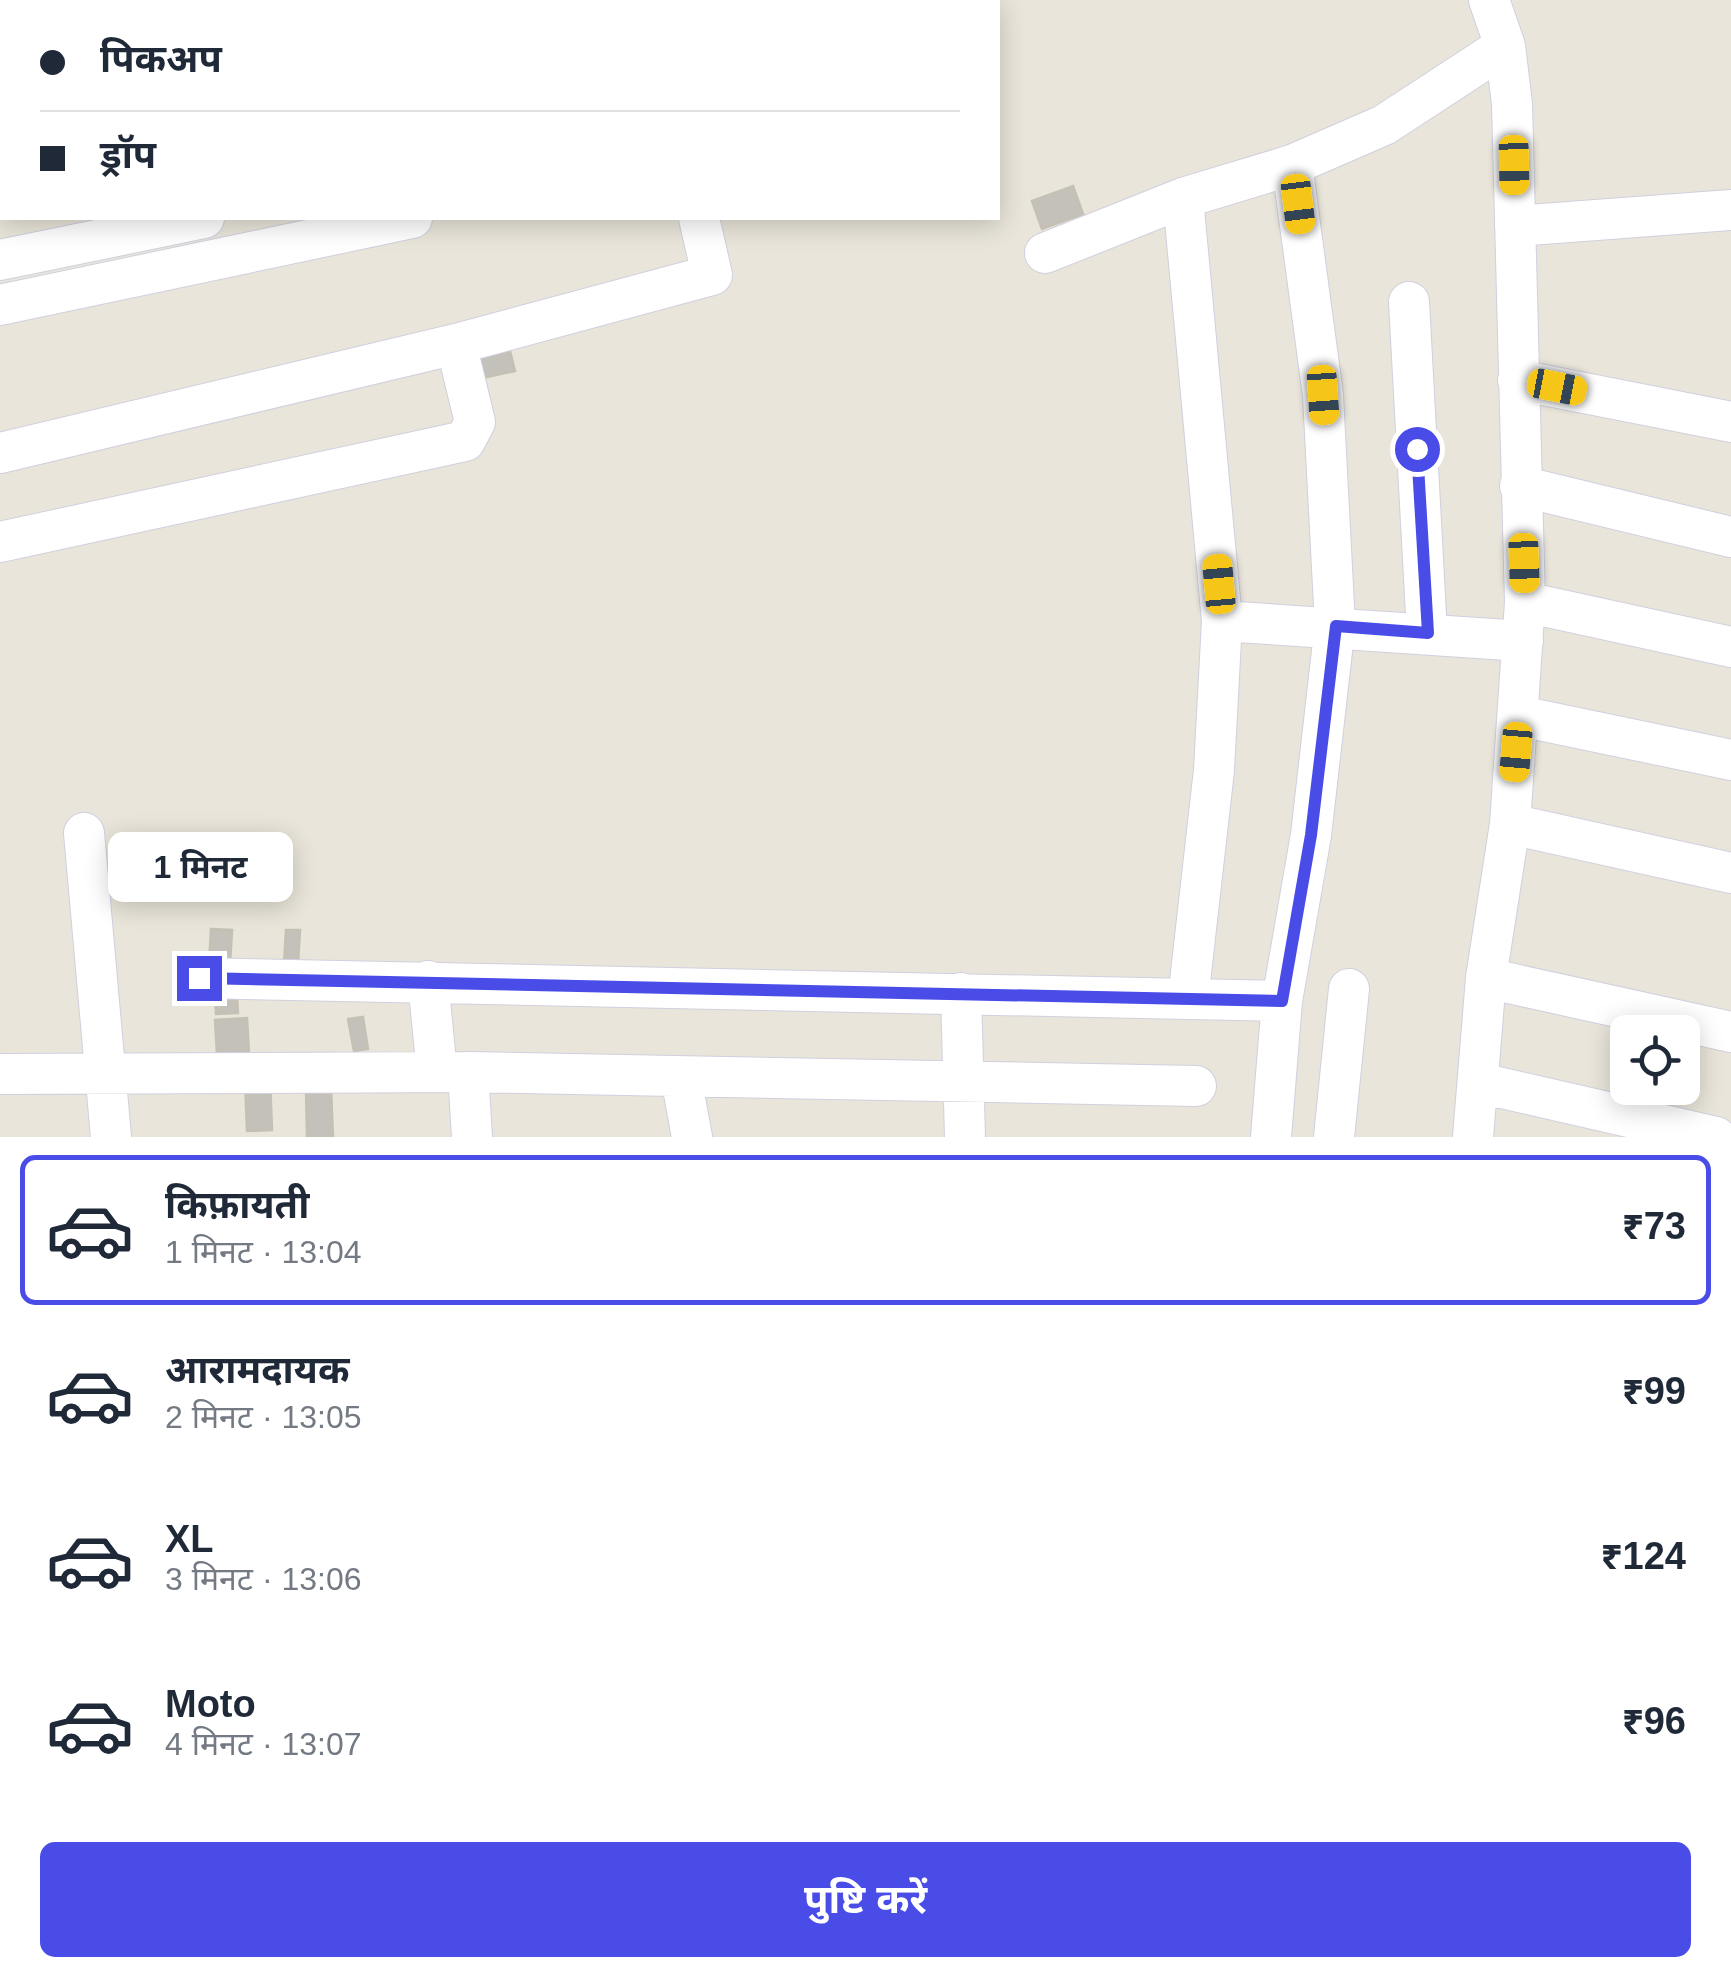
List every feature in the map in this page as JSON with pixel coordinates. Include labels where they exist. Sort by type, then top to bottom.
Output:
[{"type":"street","points":[[1473,1137],[1486,978],[1510,824],[1524,621],[1512,104],[1500,2]]},
{"type":"street","points":[[1045,252],[1183,198],[1292,165],[1384,125],[1505,46]]},
{"type":"street","points":[[1272,1137],[1282,1001],[1311,835],[1336,626],[1323,395],[1292,165]]},
{"type":"street","points":[[1183,198],[1222,621],[1214,770],[1188,999]]},
{"type":"street","points":[[1515,226],[1731,210]]},
{"type":"street","points":[[0,260],[131,225],[183,220]]},
{"type":"street","points":[[0,305],[403,220]]},
{"type":"street","points":[[0,453],[456,344],[712,275],[699,220]]},
{"type":"street","points":[[1409,302],[1428,633]]},
{"type":"street","points":[[0,542],[465,441],[474,422],[456,344]]},
{"type":"street","points":[[1518,380],[1731,422]]},
{"type":"street","points":[[1520,486],[1731,538]]},
{"type":"street","points":[[1222,621],[1428,633],[1524,621],[1731,647]]},
{"type":"street","points":[[1520,716],[1731,760]]},
{"type":"street","points":[[1510,824],[1731,874]]},
{"type":"street","points":[[84,833],[111,1137]]},
{"type":"street","points":[[199,978],[1282,1001]]},
{"type":"street","points":[[1486,978],[1731,1032]]},
{"type":"street","points":[[428,982],[472,1137]]},
{"type":"street","points":[[1334,1137],[1349,989]]},
{"type":"street","points":[[962,993],[967,1082],[965,1137]]},
{"type":"street","points":[[0,1074],[452,1072],[1196,1086]]},
{"type":"street","points":[[681,1077],[692,1137]]},
{"type":"street","points":[[1480,1082],[1716,1137]]},
{"type":"building","points":[[1073,186],[1083,214],[1042,229],[1032,201]]},
{"type":"building","points":[[507,339],[515,371],[473,380],[466,350]]},
{"type":"building","points":[[211,929],[232,930],[230,966],[209,964]]},
{"type":"building","points":[[286,930],[300,930],[298,965],[284,964]]},
{"type":"building","points":[[236,981],[238,1013],[216,1014],[214,982]]},
{"type":"building","points":[[363,1017],[368,1049],[354,1051],[348,1019]]},
{"type":"building","points":[[247,1018],[249,1053],[217,1055],[215,1020]]},
{"type":"building","points":[[270,1079],[272,1130],[247,1131],[245,1080]]},
{"type":"building","points":[[331,1087],[333,1137],[307,1137],[306,1088]]},
{"type":"route","points":[[199,978],[1282,1001],[1311,835],[1336,626],[1428,633],[1417,449]]}]
